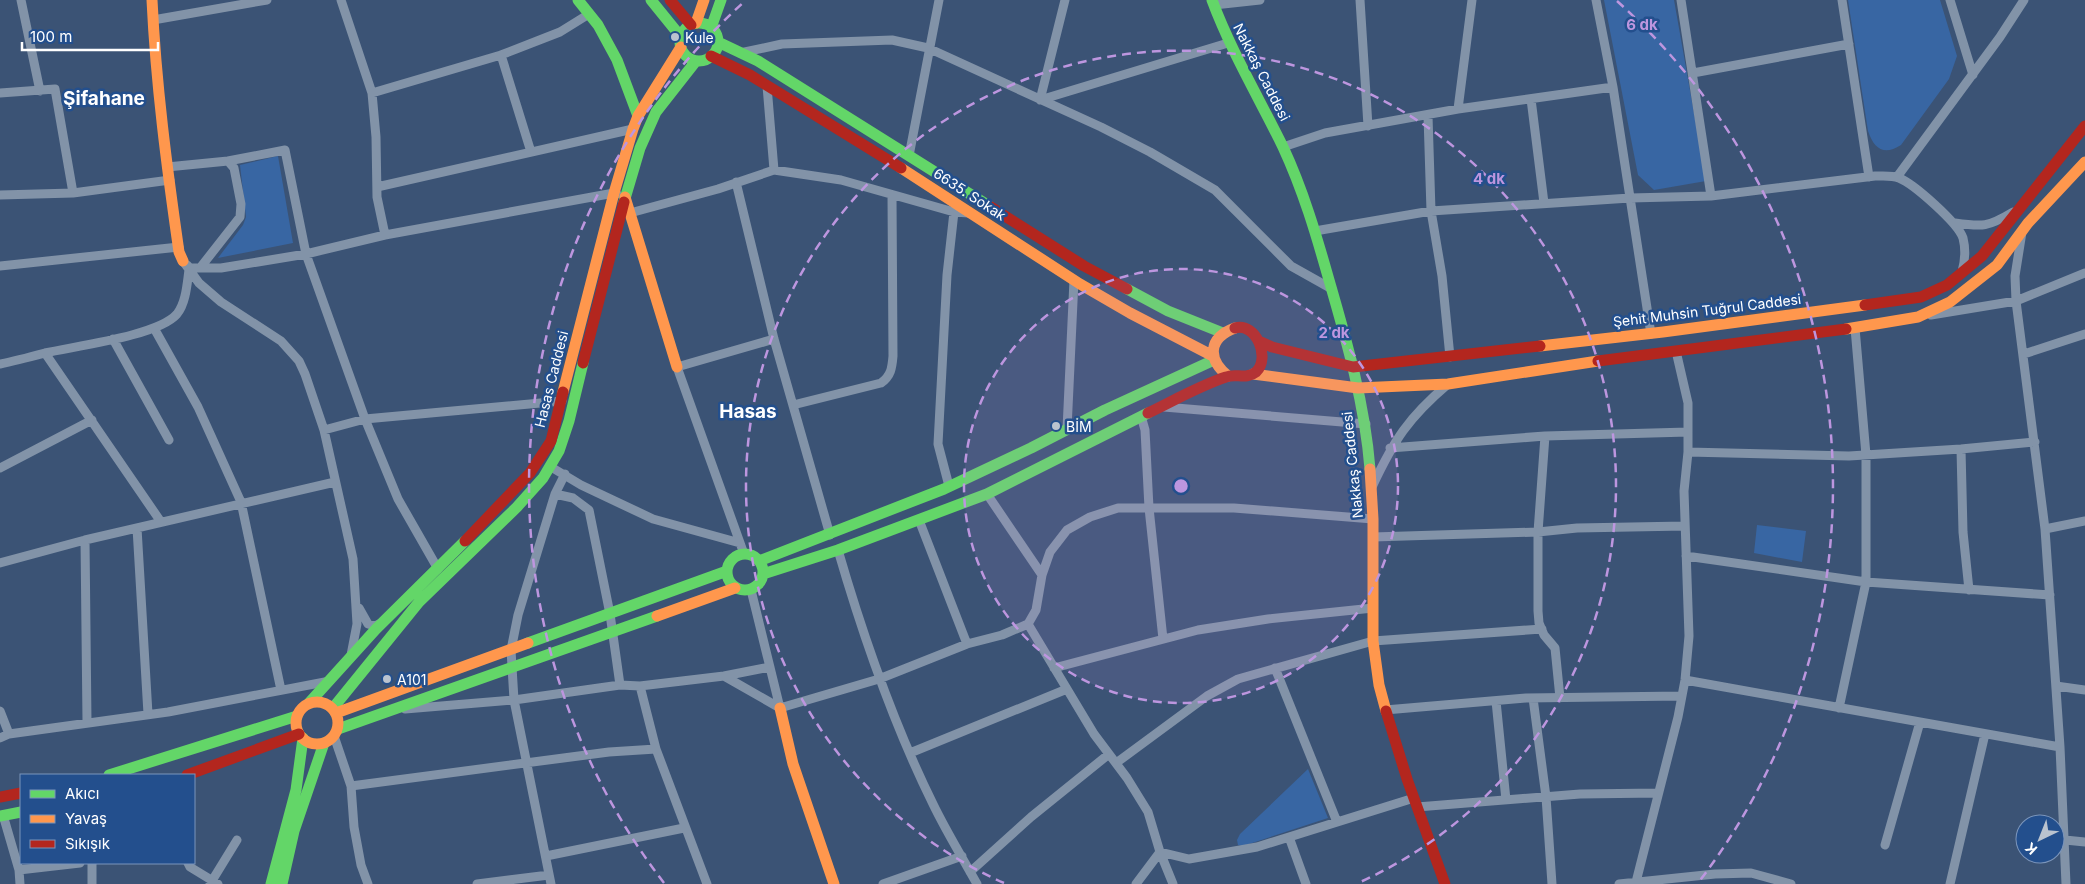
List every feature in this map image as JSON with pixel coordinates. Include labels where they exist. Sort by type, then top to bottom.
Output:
[{"type":"main road","points":[[152,0],[155,62],[167,167],[179,247],[186,266]]},
{"type":"main road","points":[[578,0],[598,26],[616,60],[638,116]]},
{"type":"main road","points":[[652,0],[681,42],[687,56],[696,61],[707,59],[712,56],[718,42],[711,28],[707,25],[694,24],[686,28],[681,42]]},
{"type":"main road","points":[[670,0],[694,24]]},
{"type":"main road","points":[[694,24],[704,0]]},
{"type":"main road","points":[[711,28],[721,0]]},
{"type":"main road","name":"Nakkaş Caddesi","points":[[1213,3],[1228,42],[1284,147],[1305,197],[1353,368],[1366,424],[1373,519],[1373,640],[1379,684],[1390,728],[1445,884]]},
{"type":"main road","name":"Hasas Caddesi","points":[[334,710],[419,602],[517,507],[550,466],[559,451],[569,421],[633,129],[638,116],[681,42]]},
{"type":"main road","name":"6635. Sokak","points":[[718,42],[758,61],[1084,266],[1168,310],[1223,333]]},
{"type":"main road","name":"6635. Sokak","points":[[712,56],[727,62],[767,86],[974,214],[1074,280],[1130,313],[1214,358]]},
{"type":"main road","name":"Hasas Caddesi","points":[[309,703],[331,681],[382,622],[438,569],[530,472],[551,441],[619,195],[656,112],[696,61]]},
{"type":"main road","name":"Şehit Muhsin Tuğrul Caddesi","points":[[1261,342],[1272,347],[1353,368],[1651,334],[1921,297],[1947,285],[1982,256],[2085,126]]},
{"type":"main road","points":[[1253,374],[1358,388],[1448,384],[1676,351],[1855,328],[1918,317],[1950,302],[1997,264],[2022,230],[2085,162]]},
{"type":"main road","points":[[619,195],[630,213],[677,367]]},
{"type":"main road","points":[[1240,328],[1256,335],[1261,342],[1264,351],[1263,359],[1253,374],[1245,378],[1237,378],[1221,372],[1214,358],[1217,339],[1223,333],[1231,329],[1240,328]]},
{"type":"main road","points":[[759,561],[830,535],[949,486],[1214,358]]},
{"type":"main road","points":[[763,574],[838,550],[987,494],[1162,406],[1228,376]]},
{"type":"main road","points":[[190,774],[301,736],[313,743],[388,711],[735,588],[751,590],[759,584],[763,574],[759,561],[742,549],[728,566],[727,571],[729,581],[735,588]]},
{"type":"main road","points":[[334,710],[511,650],[727,571]]},
{"type":"main road","points":[[270,884],[296,790],[301,736],[297,728],[297,716],[300,710],[309,703],[318,701],[326,703],[334,710],[339,722],[294,831],[282,884]]},
{"type":"main road","points":[[780,708],[793,764],[834,884]]},
{"type":"main road","points":[[112,774],[297,716]]},
{"type":"main road","points":[[0,797],[20,792]]},
{"type":"main road","points":[[1,815],[20,812]]},
{"type":"street","points":[[22,0],[40,91]]},
{"type":"street","points":[[153,20],[267,0]]},
{"type":"street","points":[[341,0],[372,93],[376,137],[377,187],[385,236]]},
{"type":"street","points":[[909,156],[928,48],[939,0]]},
{"type":"street","points":[[1040,100],[1065,0]]},
{"type":"street","points":[[1213,3],[1260,0]]},
{"type":"street","points":[[1360,0],[1368,126]]},
{"type":"street","points":[[1458,109],[1472,0]]},
{"type":"street","points":[[1596,0],[1613,87],[1651,334]]},
{"type":"street","points":[[1681,0],[1711,196]]},
{"type":"street","points":[[1842,0],[1869,177]]},
{"type":"street","points":[[1950,0],[1973,74]]},
{"type":"street","points":[[1897,177],[2000,38],[2024,0]]},
{"type":"street","points":[[372,93],[501,55],[560,32],[590,14]]},
{"type":"street","points":[[740,53],[782,44],[892,40],[928,48],[1150,152],[1215,190],[1291,266],[1332,289]]},
{"type":"street","points":[[1040,100],[1228,42]]},
{"type":"street","points":[[1693,73],[1849,44]]},
{"type":"street","points":[[501,55],[531,152]]},
{"type":"street","points":[[767,86],[774,170]]},
{"type":"street","points":[[1284,147],[1325,133],[1428,116],[1458,109],[1613,87]]},
{"type":"street","points":[[0,93],[40,91],[56,88],[73,194]]},
{"type":"street","points":[[1531,99],[1544,203]]},
{"type":"street","points":[[1428,116],[1431,211],[1442,276],[1450,356]]},
{"type":"street","points":[[377,187],[633,129]]},
{"type":"street","points":[[167,167],[228,161],[285,150],[306,254],[365,419],[398,499],[438,569]]},
{"type":"street","points":[[200,268],[240,217],[241,204],[234,168],[228,161]]},
{"type":"street","points":[[630,213],[718,190],[774,170],[840,180],[954,212],[974,214]]},
{"type":"street","points":[[1315,231],[1431,211],[1630,198],[1711,196],[1869,177],[1897,177],[1911,185],[1955,224],[1962,236],[1965,248],[1962,273]]},
{"type":"street","points":[[0,195],[73,194],[170,180]]},
{"type":"street","points":[[736,182],[774,340],[830,535]]},
{"type":"street","points":[[186,266],[190,268],[220,268],[306,254],[385,236],[619,195]]},
{"type":"street","points":[[793,406],[881,383],[888,379],[893,356],[892,195]]},
{"type":"street","points":[[1955,224],[1986,226],[1996,223],[2019,209]]},
{"type":"street","points":[[949,486],[938,444],[938,436],[947,275],[954,212]]},
{"type":"street","points":[[2022,230],[2015,276],[2016,300],[2045,529],[2063,814]]},
{"type":"street","points":[[0,266],[179,247]]},
{"type":"street","points":[[0,364],[113,339],[154,328],[172,319],[179,312],[184,298],[186,266]]},
{"type":"street","points":[[186,266],[199,283],[221,302],[282,341],[292,351],[305,374],[324,430],[353,559],[357,624],[350,658]]},
{"type":"street","points":[[1918,317],[2016,300],[2085,273]]},
{"type":"street","points":[[1067,429],[1074,280]]},
{"type":"street","points":[[154,328],[198,407],[241,502],[281,690]]},
{"type":"street","points":[[1839,708],[1866,582],[1866,455],[1855,328]]},
{"type":"street","points":[[2024,354],[2085,334]]},
{"type":"street","points":[[113,339],[169,440]]},
{"type":"street","points":[[742,549],[677,367],[774,340]]},
{"type":"street","points":[[1636,882],[1682,696],[1689,636],[1684,491],[1688,452],[1688,403],[1676,351]]},
{"type":"street","points":[[45,353],[161,522]]},
{"type":"street","points":[[1370,489],[1390,448],[1406,424],[1422,406],[1448,384]]},
{"type":"street","points":[[324,430],[365,419],[562,401]]},
{"type":"street","points":[[1162,406],[1366,424]]},
{"type":"street","points":[[1142,416],[1145,430],[1149,508],[1163,639]]},
{"type":"street","points":[[0,468],[92,420]]},
{"type":"street","points":[[1390,448],[1545,436],[1688,432]]},
{"type":"street","points":[[1545,436],[1538,532],[1538,610],[1542,629],[1555,648],[1560,698]]},
{"type":"street","points":[[1688,452],[1866,455],[2035,442]]},
{"type":"street","points":[[1962,449],[1963,532],[1969,590]]},
{"type":"street","points":[[550,466],[581,484],[653,519],[742,549]]},
{"type":"street","points":[[477,884],[550,879],[514,700],[511,650],[518,616],[555,494],[565,474]]},
{"type":"street","points":[[0,563],[241,502],[335,482]]},
{"type":"street","points":[[555,494],[574,498],[589,510],[610,614],[620,685]]},
{"type":"street","points":[[987,494],[1042,575]]},
{"type":"street","points":[[724,676],[780,708],[879,678],[967,644],[1002,635],[1028,624],[1036,610],[1042,575],[1050,552],[1067,530],[1090,517],[1118,508],[1234,508],[1373,519]]},
{"type":"street","points":[[919,520],[967,644]]},
{"type":"street","points":[[2045,529],[2085,522]]},
{"type":"street","points":[[1373,537],[1538,532],[1577,528],[1686,526]]},
{"type":"street","points":[[137,528],[148,714]]},
{"type":"street","points":[[85,540],[87,722]]},
{"type":"street","points":[[838,550],[879,678],[910,753],[933,804],[977,884]]},
{"type":"street","points":[[1686,556],[1866,582],[2050,595]]},
{"type":"street","points":[[751,590],[780,708]]},
{"type":"street","points":[[357,604],[368,624],[376,626],[382,622]]},
{"type":"street","points":[[1054,668],[1198,630],[1268,619],[1373,608]]},
{"type":"street","points":[[1028,624],[1094,734],[1116,763],[1148,812],[1160,852],[1173,884]]},
{"type":"street","points":[[1116,763],[1207,696],[1238,679],[1373,640],[1542,629]]},
{"type":"street","points":[[388,711],[514,700],[620,685],[640,686],[724,676],[770,667]]},
{"type":"street","points":[[1276,668],[1337,822]]},
{"type":"street","points":[[1685,680],[2060,747]]},
{"type":"street","points":[[0,738],[9,734],[148,714],[331,681]]},
{"type":"street","points":[[640,686],[656,749],[684,828],[707,884]]},
{"type":"street","points":[[2056,686],[2085,690]]},
{"type":"street","points":[[910,753],[1067,689]]},
{"type":"street","points":[[1386,710],[1533,698],[1682,696]]},
{"type":"street","points":[[1533,698],[1546,797],[1552,884]]},
{"type":"street","points":[[1496,701],[1506,800]]},
{"type":"street","points":[[0,711],[9,734]]},
{"type":"street","points":[[1886,845],[1920,722]]},
{"type":"street","points":[[1950,884],[1985,734]]},
{"type":"street","points":[[332,736],[351,786],[354,827],[361,865],[368,884]]},
{"type":"street","points":[[351,786],[608,752],[656,749]]},
{"type":"street","points":[[970,872],[1031,818],[1109,754]]},
{"type":"street","points":[[1160,852],[1189,859],[1257,847],[1337,822],[1415,803],[1506,800],[1580,794],[1658,793]]},
{"type":"street","points":[[1,815],[19,870],[20,884]]},
{"type":"street","points":[[546,856],[684,828]]},
{"type":"street","points":[[1289,837],[1306,884]]},
{"type":"street","points":[[188,864],[213,883],[237,840]]},
{"type":"street","points":[[2065,840],[2085,842]]},
{"type":"street","points":[[1136,884],[1160,852]]},
{"type":"street","points":[[883,884],[962,856]]},
{"type":"street","points":[[2065,862],[2066,884]]},
{"type":"street","points":[[19,870],[71,864]]},
{"type":"street","points":[[92,864],[92,884]]},
{"type":"street","points":[[1734,884],[1736,873]]},
{"type":"street","points":[[1619,884],[1736,873],[1751,873],[1790,884]]},
{"type":"shaded area","points":[[1604,0],[1674,0],[1706,181],[1654,190],[1638,175]]},
{"type":"shaded area","points":[[1848,0],[1940,0],[1957,56],[1949,79],[1901,145],[1890,150],[1880,149],[1873,142],[1868,131]]},
{"type":"shaded area","points":[[278,156],[293,243],[218,258],[243,225],[246,217],[240,165]]},
{"type":"shaded area","points":[[1757,525],[1806,531],[1802,562],[1754,553]]},
{"type":"shaded area","points":[[1308,769],[1328,818],[1243,846],[1238,845],[1237,840],[1240,834]]},
{"type":"traffic: fast","points":[[578,0],[598,25],[617,60],[638,116]]},
{"type":"traffic: fast","points":[[651,0],[681,37]]},
{"type":"traffic: fast","points":[[711,28],[721,0]]},
{"type":"traffic: fast","points":[[1212,0],[1236,56],[1283,147],[1309,212],[1349,350],[1360,397],[1370,469]]},
{"type":"traffic: fast","points":[[699,23],[712,29],[718,42],[712,55],[699,61],[686,55],[680,42],[686,29],[699,23]]},
{"type":"traffic: fast","points":[[718,42],[758,61],[989,206]]},
{"type":"traffic: fast","points":[[624,202],[640,148],[656,112],[696,61]]},
{"type":"traffic: fast","points":[[1127,289],[1168,311],[1223,333]]},
{"type":"traffic: fast","points":[[759,561],[944,489],[1031,448],[1105,410],[1214,360]]},
{"type":"traffic: fast","points":[[333,708],[419,602],[517,507],[543,478],[559,451],[569,421],[583,363]]},
{"type":"traffic: fast","points":[[763,574],[838,550],[987,494],[1148,413]]},
{"type":"traffic: fast","points":[[309,703],[376,629],[465,541]]},
{"type":"traffic: fast","points":[[745,554],[752,555],[758,559],[762,565],[763,572],[762,579],[758,585],[752,589],[745,590],[738,589],[732,585],[728,579],[727,572],[728,565],[732,559],[738,555],[745,554]]},
{"type":"traffic: fast","points":[[528,643],[727,571]]},
{"type":"traffic: fast","points":[[338,729],[657,616]]},
{"type":"traffic: fast","points":[[112,774],[297,716]]},
{"type":"traffic: fast","points":[[271,884],[296,790],[303,738]]},
{"type":"traffic: fast","points":[[282,884],[294,831],[324,743]]},
{"type":"traffic: fast","points":[[0,816],[20,812]]},
{"type":"traffic: slow","points":[[152,0],[162,126],[179,252],[183,261]]},
{"type":"traffic: slow","points":[[696,23],[704,0]]},
{"type":"traffic: slow","points":[[563,392],[614,193],[633,129],[638,116],[681,47]]},
{"type":"traffic: slow","points":[[1846,329],[1918,317],[1950,302],[1997,265],[2028,223],[2085,162]]},
{"type":"traffic: slow","points":[[901,168],[1080,284],[1130,313],[1213,356]]},
{"type":"traffic: slow","points":[[625,197],[677,367]]},
{"type":"traffic: slow","points":[[1540,346],[1663,332],[1865,305]]},
{"type":"traffic: slow","points":[[1228,376],[1216,363],[1214,349],[1215,343],[1220,337],[1235,328]]},
{"type":"traffic: slow","points":[[1253,374],[1358,388],[1448,384],[1598,361]]},
{"type":"traffic: slow","points":[[1370,469],[1373,519],[1373,641],[1379,685],[1386,711]]},
{"type":"traffic: slow","points":[[657,616],[735,588]]},
{"type":"traffic: slow","points":[[336,713],[528,643]]},
{"type":"traffic: slow","points":[[313,702],[321,702],[332,708],[338,723],[332,738],[321,744],[313,744],[302,738],[296,727],[296,719],[302,708],[313,702]]},
{"type":"traffic: slow","points":[[780,708],[793,764],[834,884]]},
{"type":"traffic: jam","points":[[670,0],[691,25]]},
{"type":"traffic: jam","points":[[711,56],[750,75],[901,168]]},
{"type":"traffic: jam","points":[[1865,305],[1921,297],[1947,285],[1982,256],[2085,126]]},
{"type":"traffic: jam","points":[[583,363],[624,202]]},
{"type":"traffic: jam","points":[[989,206],[1084,266],[1127,289]]},
{"type":"traffic: jam","points":[[1148,413],[1216,381],[1230,376],[1248,376],[1256,372],[1262,358],[1259,342],[1249,330],[1235,328]]},
{"type":"traffic: jam","points":[[1598,361],[1846,329]]},
{"type":"traffic: jam","points":[[1261,342],[1272,347],[1353,367],[1540,346]]},
{"type":"traffic: jam","points":[[465,541],[530,473],[551,441],[563,392]]},
{"type":"traffic: jam","points":[[1386,711],[1407,779],[1445,884]]},
{"type":"traffic: jam","points":[[190,774],[299,734]]},
{"type":"traffic: jam","points":[[0,797],[20,793]]},
{"type":"place","name":"Kule","points":[[675,37]]},
{"type":"place","name":"BİM","points":[[1056,426]]},
{"type":"place","name":"A101","points":[[387,679]]},
{"type":"district","name":"Şifahane","points":[[104,98]]},
{"type":"district","name":"Hasas","points":[[748,411]]}]
